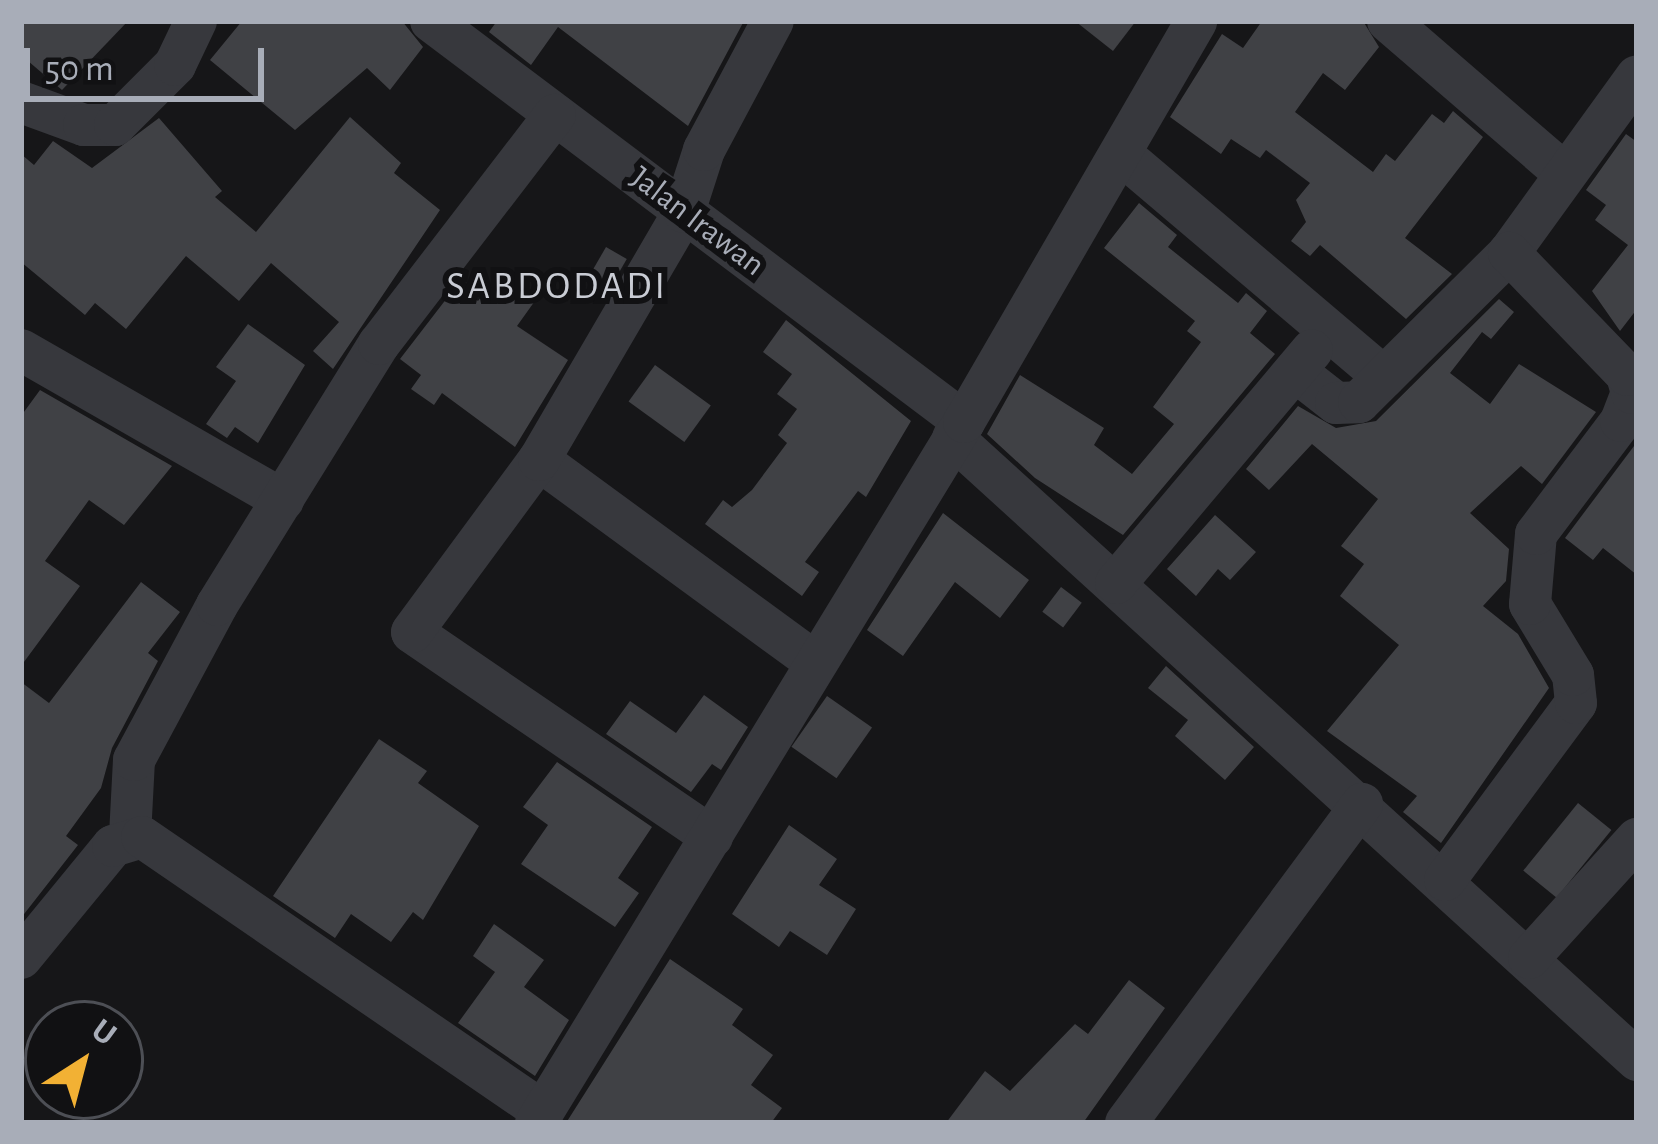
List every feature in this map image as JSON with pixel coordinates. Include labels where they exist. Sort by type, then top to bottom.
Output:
[{"type":"street","points":[[23,94],[84,125],[115,125],[176,65],[196,21]]},
{"type":"street","name":"Jalan Irawan","points":[[431,21],[684,212],[958,430],[1116,583],[1637,1060]]},
{"type":"street","points":[[712,838],[412,632],[539,460],[684,212],[704,150],[773,21]]},
{"type":"street","points":[[21,958],[113,846],[130,836],[151,841],[540,1118],[958,430],[1196,21]]},
{"type":"street","points":[[1388,21],[1564,173]]},
{"type":"street","points":[[1295,371],[1346,406],[1384,377],[1509,253],[1637,76]]},
{"type":"street","points":[[130,836],[134,760],[283,500],[379,344],[555,115]]},
{"type":"street","points":[[1121,154],[1384,377]]},
{"type":"street","points":[[1445,880],[1576,703],[1573,675],[1530,604],[1536,534],[1622,421],[1632,393],[1627,375],[1509,253]]},
{"type":"street","points":[[1116,583],[1328,331]]},
{"type":"street","points":[[21,350],[283,500]]},
{"type":"street","points":[[539,460],[814,661]]},
{"type":"street","points":[[1126,1123],[1362,804]]},
{"type":"street","points":[[1529,958],[1637,839]]},
{"type":"building","points":[[21,21],[128,21],[62,90],[21,55]]},
{"type":"building","points":[[242,21],[402,21],[423,47],[390,90],[367,68],[295,130],[210,60]]},
{"type":"building","points":[[497,21],[744,21],[688,126],[558,27],[531,65],[489,32]]},
{"type":"building","points":[[1075,21],[1136,21],[1113,51]]},
{"type":"building","points":[[1262,21],[1363,21],[1379,47],[1345,90],[1323,73],[1295,112],[1373,172],[1386,154],[1395,161],[1432,114],[1444,123],[1453,111],[1483,137],[1405,238],[1452,274],[1406,319],[1320,245],[1310,256],[1291,241],[1306,222],[1296,200],[1310,183],[1266,150],[1260,158],[1231,139],[1221,154],[1170,117],[1222,34],[1243,48]]},
{"type":"building","points":[[350,117],[401,163],[394,173],[440,210],[333,369],[313,351],[339,322],[271,263],[239,301],[186,256],[126,329],[95,303],[85,315],[21,262],[21,154],[34,165],[53,141],[92,168],[159,118],[222,191],[215,197],[256,232]]},
{"type":"building","points":[[1626,134],[1637,142],[1637,309],[1620,331],[1592,291],[1628,245],[1595,220],[1606,205],[1586,190]]},
{"type":"building","points":[[1139,203],[1177,235],[1168,247],[1238,303],[1246,293],[1267,311],[1250,333],[1275,354],[1123,535],[1035,478],[987,434],[1020,375],[1104,428],[1094,445],[1132,474],[1174,424],[1153,407],[1201,342],[1187,331],[1195,321],[1104,248]]},
{"type":"building","points":[[606,247],[627,259],[607,293],[586,281]]},
{"type":"building","points":[[501,271],[537,298],[517,326],[568,360],[515,447],[442,393],[434,405],[411,389],[421,375],[400,359],[457,285],[478,301]]},
{"type":"building","points":[[1499,299],[1514,312],[1491,339],[1482,332],[1450,373],[1490,404],[1519,364],[1596,412],[1542,484],[1521,466],[1470,513],[1509,549],[1506,581],[1483,606],[1518,634],[1549,688],[1441,843],[1403,812],[1417,796],[1327,731],[1399,645],[1340,596],[1364,564],[1341,546],[1378,499],[1312,444],[1269,490],[1246,469],[1298,406],[1336,428],[1376,421]]},
{"type":"building","points":[[786,320],[911,421],[866,497],[858,491],[805,562],[819,572],[802,596],[705,524],[723,500],[732,507],[752,490],[787,443],[778,435],[797,409],[777,394],[792,374],[763,352]]},
{"type":"building","points":[[248,324],[305,365],[258,443],[235,427],[227,438],[206,424],[236,381],[216,367]]},
{"type":"building","points":[[655,365],[711,406],[684,442],[629,401]]},
{"type":"building","points":[[40,390],[172,466],[124,525],[89,500],[45,561],[80,586],[21,666],[21,416]]},
{"type":"building","points":[[1637,442],[1637,575],[1603,548],[1593,560],[1565,538]]},
{"type":"building","points":[[943,513],[1029,580],[1000,618],[955,582],[903,656],[867,630]]},
{"type":"building","points":[[1215,515],[1256,552],[1230,580],[1218,569],[1196,596],[1167,569]]},
{"type":"building","points":[[141,582],[180,612],[148,653],[158,661],[112,748],[101,788],[66,836],[78,845],[21,918],[21,682],[49,703]]},
{"type":"building","points":[[1061,587],[1082,603],[1063,627],[1042,612]]},
{"type":"building","points":[[1166,666],[1254,747],[1225,780],[1175,736],[1188,720],[1148,688]]},
{"type":"building","points":[[704,695],[748,727],[721,770],[712,764],[691,792],[606,734],[630,701],[676,733]]},
{"type":"building","points":[[827,696],[872,728],[836,778],[791,747]]},
{"type":"building","points":[[379,739],[427,771],[418,783],[479,826],[423,920],[413,912],[391,942],[351,914],[335,938],[273,896]]},
{"type":"building","points":[[557,762],[652,827],[618,878],[639,893],[615,927],[521,864],[548,825],[523,807]]},
{"type":"building","points":[[1578,803],[1611,830],[1557,898],[1523,871]]},
{"type":"building","points":[[789,825],[837,859],[819,885],[856,909],[827,955],[790,931],[779,947],[732,914]]},
{"type":"building","points":[[494,924],[544,960],[524,987],[569,1020],[535,1076],[458,1023],[495,972],[473,956]]},
{"type":"building","points":[[670,959],[743,1009],[732,1025],[773,1055],[751,1085],[782,1108],[771,1123],[566,1123]]},
{"type":"building","points":[[1129,980],[1165,1008],[1083,1123],[946,1123],[985,1071],[1010,1091],[1075,1024],[1088,1034]]},
{"type":"district","name":"SABDODADI","points":[[557,287]]}]
